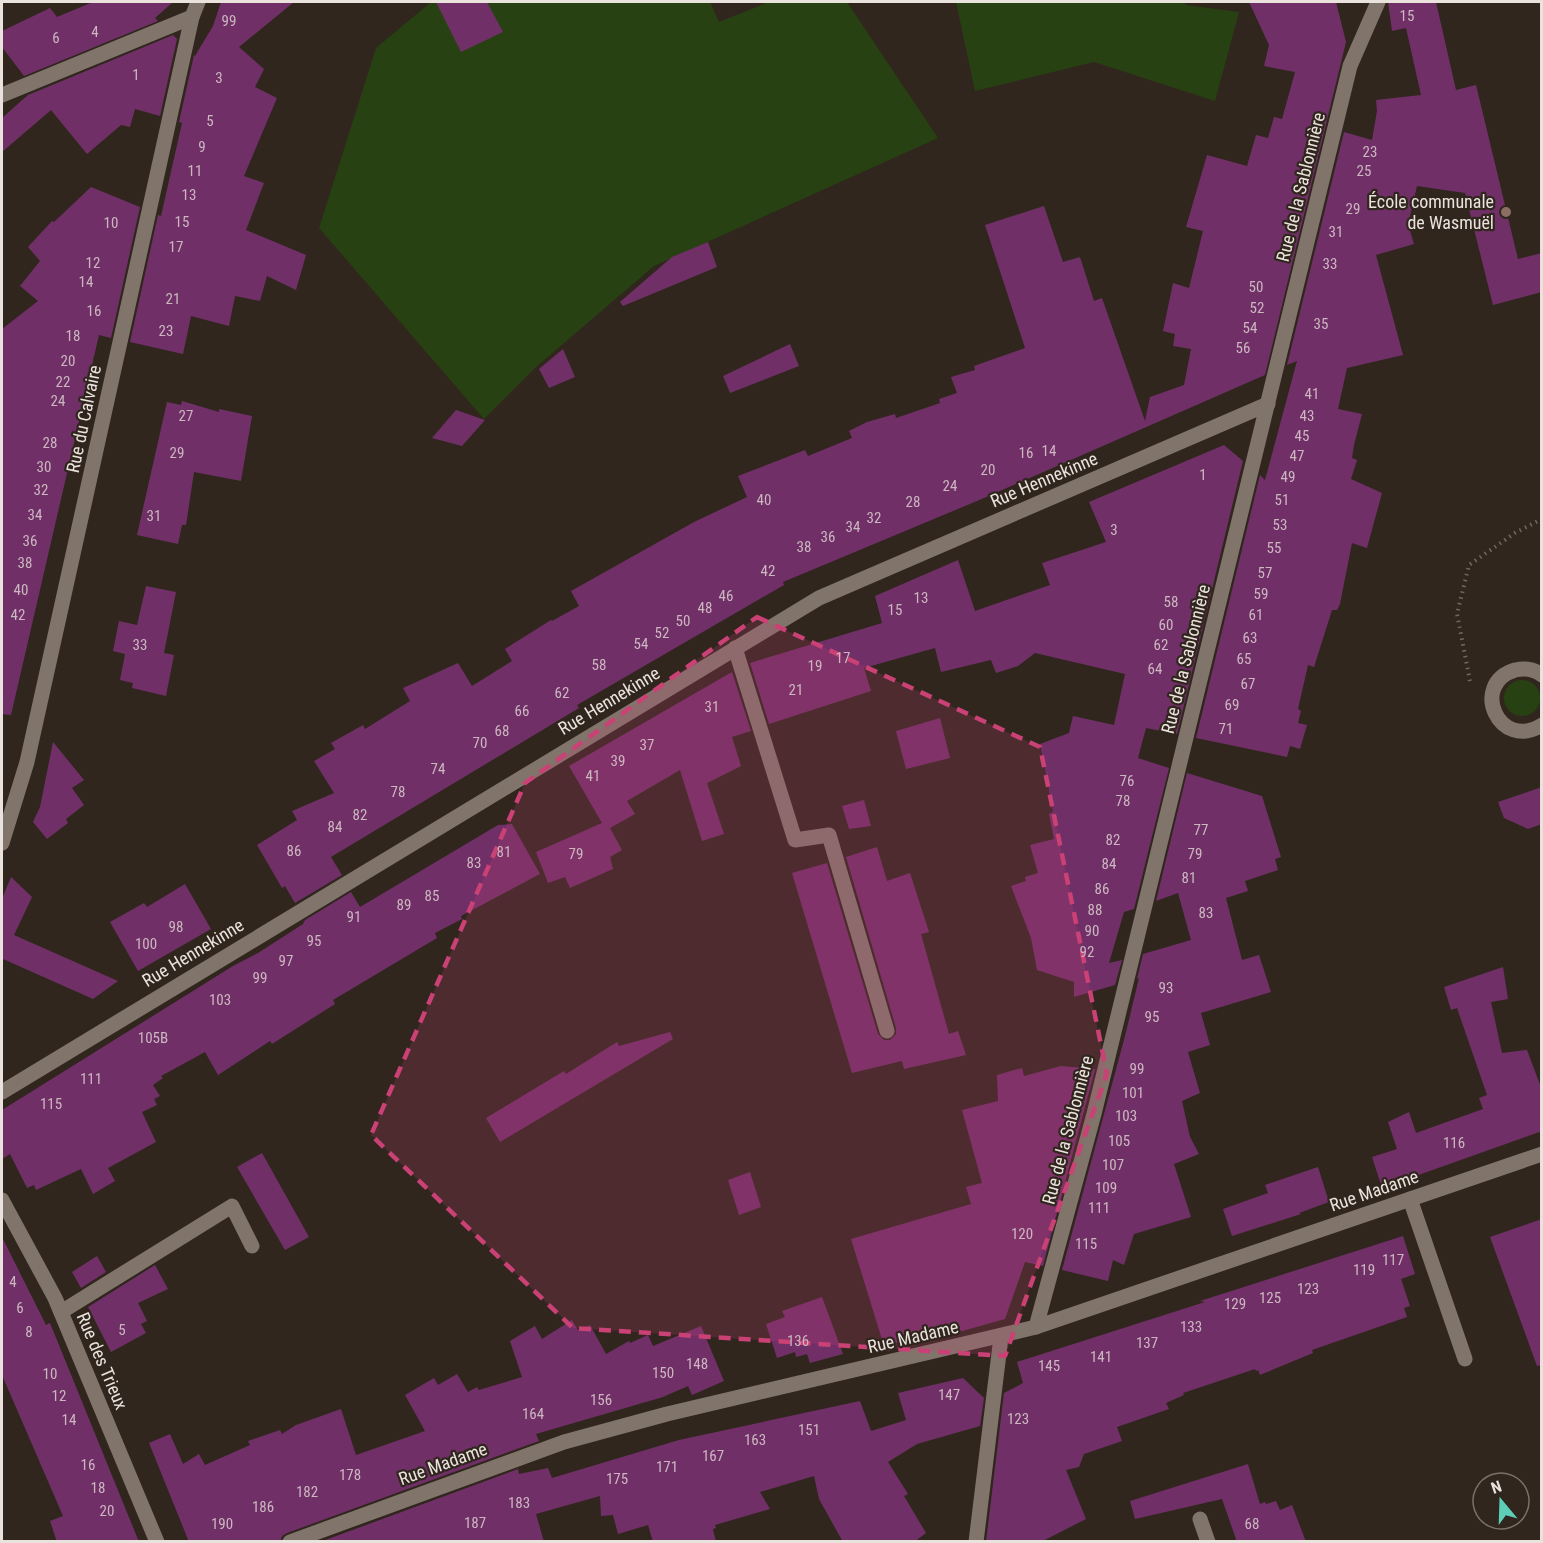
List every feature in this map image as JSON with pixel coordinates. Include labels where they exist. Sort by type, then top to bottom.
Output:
[{"type":"street","name":"Rue du Calvaire","points":[[2,843],[30,750],[192,17],[198,2]]},
{"type":"street","name":"Rue de la Sablonnière","points":[[1036,1327],[1094,1114],[1350,66],[1378,2]]},
{"type":"street","points":[[2,95],[192,17]]},
{"type":"street","name":"Rue Hennekinne","points":[[2,1092],[819,598],[1268,404]]},
{"type":"street","points":[[735,648],[795,840],[829,835],[887,1031]]},
{"type":"street","points":[[1542,675],[1527,669],[1517,669],[1506,674],[1498,681],[1491,701],[1499,721],[1508,728],[1529,731],[1542,725]]},
{"type":"street","name":"Rue Madame","points":[[290,1542],[564,1442],[678,1412],[1036,1327],[1542,1154]]},
{"type":"street","points":[[1410,1199],[1465,1359]]},
{"type":"street","name":"Rue des Trieux","points":[[2,1200],[61,1312],[157,1542]]},
{"type":"street","points":[[61,1312],[232,1206],[252,1246]]},
{"type":"street","points":[[976,1542],[1001,1337]]},
{"type":"street","points":[[1200,1519],[1208,1542]]},
{"type":"path","points":[[1494,712],[1472,691],[1457,614],[1469,565],[1515,533],[1542,519]]},
{"type":"highlighted area","points":[[757,617],[1040,747],[1107,1074],[1005,1356],[573,1328],[371,1135],[525,783]]},
{"type":"green space","points":[[431,2],[710,2],[719,22],[769,2],[847,2],[938,138],[654,266],[536,367],[484,419],[319,228],[376,48]]},
{"type":"green space","points":[[956,2],[1184,2],[1186,5],[1239,12],[1215,101],[1094,62],[975,91]]},
{"type":"green space","points":[[1522,680],[1535,685],[1540,698],[1535,711],[1522,716],[1509,711],[1504,698],[1509,685]]},
{"type":"building","points":[[93,2],[173,2],[155,18],[158,21],[24,76],[2,47],[2,31],[50,8],[57,17]]},
{"type":"building","points":[[221,2],[294,2],[239,47],[264,69],[255,87],[277,98],[244,176],[264,183],[246,230],[306,255],[296,290],[267,276],[260,301],[235,296],[229,326],[191,316],[183,354],[130,342],[158,215],[161,216],[182,123],[179,122],[194,55],[213,26]]},
{"type":"building","points":[[436,2],[487,2],[503,32],[461,52]]},
{"type":"building","points":[[1249,2],[1336,2],[1346,42],[1265,375],[977,501],[783,582],[784,585],[577,705],[579,708],[331,857],[342,875],[295,903],[285,886],[282,888],[257,845],[297,820],[292,811],[334,793],[314,761],[335,749],[331,743],[363,725],[365,729],[410,701],[403,688],[458,663],[472,686],[512,661],[505,649],[551,620],[579,606],[571,591],[694,522],[747,497],[738,476],[805,450],[808,456],[852,438],[849,431],[867,422],[895,414],[896,418],[940,403],[939,399],[957,393],[951,377],[975,370],[974,366],[1025,348],[985,225],[1044,206],[1063,262],[1080,257],[1094,301],[1102,298],[1145,421],[1150,397],[1184,385],[1191,349],[1173,346],[1175,334],[1163,331],[1173,283],[1189,288],[1203,231],[1186,227],[1207,155],[1247,166],[1256,135],[1268,138],[1274,117],[1282,119],[1295,72],[1264,66],[1269,45]]},
{"type":"building","points":[[1388,2],[1436,2],[1456,90],[1476,85],[1518,259],[1542,253],[1542,292],[1493,305],[1465,193],[1417,186],[1408,224],[1414,244],[1376,255],[1403,355],[1347,368],[1338,409],[1362,414],[1352,458],[1357,460],[1351,479],[1382,493],[1367,548],[1352,543],[1340,604],[1337,610],[1332,610],[1314,667],[1308,665],[1298,709],[1301,711],[1298,723],[1307,725],[1300,749],[1290,746],[1287,757],[1196,738],[1260,475],[1265,480],[1297,361],[1287,365],[1344,132],[1372,140],[1377,111],[1376,100],[1421,95],[1406,28],[1392,31]]},
{"type":"building","points":[[173,35],[177,39],[160,116],[135,109],[130,127],[121,125],[87,154],[51,110],[2,152],[2,118],[28,95]]},
{"type":"building","points":[[91,187],[140,207],[111,338],[99,335],[11,715],[2,714],[2,329],[38,301],[20,286],[40,261],[28,247],[52,221],[54,222]]},
{"type":"building","points":[[708,242],[717,267],[623,306],[620,302],[672,257]]},
{"type":"building","points":[[790,344],[799,366],[730,393],[723,376]]},
{"type":"building","points":[[563,349],[575,377],[549,388],[539,369]]},
{"type":"building","points":[[182,401],[219,412],[219,409],[252,416],[241,481],[194,472],[186,525],[182,525],[178,544],[137,535],[167,402],[181,405]]},
{"type":"building","points":[[456,410],[485,420],[462,446],[432,438]]},
{"type":"building","points":[[1224,445],[1243,461],[1177,734],[1146,728],[1138,758],[1169,768],[1134,909],[1124,912],[1109,963],[1122,960],[1115,985],[1074,997],[1074,982],[1037,970],[1031,938],[1011,886],[1026,881],[1025,877],[1038,873],[1030,845],[1054,839],[1049,814],[1053,812],[1040,744],[1069,733],[1073,716],[1114,725],[1125,674],[1035,653],[1018,666],[996,673],[991,660],[941,672],[935,648],[864,668],[871,691],[769,724],[750,663],[882,623],[875,596],[958,560],[975,611],[1050,585],[1042,563],[1106,542],[1089,502]]},
{"type":"building","points":[[146,586],[176,592],[164,653],[174,655],[166,696],[132,688],[133,683],[120,680],[125,654],[113,651],[119,621],[137,625]]},
{"type":"building","points":[[732,672],[751,731],[732,737],[741,766],[707,783],[724,834],[702,841],[680,770],[627,801],[635,814],[610,828],[622,850],[610,857],[613,869],[570,888],[565,877],[548,883],[536,852],[602,823],[569,766]]},
{"type":"building","points":[[940,718],[950,758],[906,769],[896,731]]},
{"type":"building","points":[[53,742],[84,780],[72,788],[84,805],[66,819],[68,823],[47,839],[33,822],[40,807]]},
{"type":"building","points":[[1187,773],[1262,796],[1281,857],[1275,859],[1278,870],[1245,881],[1248,891],[1226,898],[1242,960],[1259,955],[1271,992],[1201,1013],[1210,1045],[1188,1052],[1200,1093],[1182,1101],[1190,1137],[1199,1154],[1174,1164],[1191,1217],[1134,1234],[1124,1265],[1113,1260],[1108,1281],[1062,1270],[1125,1036],[1143,954],[1191,940],[1178,893],[1156,901]]},
{"type":"building","points":[[1542,787],[1542,824],[1528,829],[1504,818],[1498,802]]},
{"type":"building","points":[[864,800],[871,826],[849,829],[842,806]]},
{"type":"building","points":[[512,824],[540,874],[461,916],[462,919],[435,933],[437,938],[333,1000],[335,1004],[272,1044],[270,1041],[218,1075],[205,1052],[161,1076],[163,1078],[153,1085],[160,1096],[154,1099],[157,1105],[142,1112],[156,1142],[108,1168],[115,1181],[93,1194],[81,1169],[36,1190],[34,1185],[27,1188],[10,1154],[2,1159],[2,1110],[233,966],[258,953],[303,924],[305,920],[351,892],[360,907],[498,825]]},
{"type":"building","points":[[877,847],[887,881],[910,873],[929,932],[921,934],[949,1034],[958,1031],[966,1055],[904,1069],[902,1061],[852,1073],[792,873],[827,863],[878,1034],[884,1040],[890,1040],[896,1034],[896,1028],[846,857]]},
{"type":"building","points":[[11,877],[32,897],[14,935],[118,981],[93,999],[3,959],[2,962],[2,899]]},
{"type":"building","points":[[185,884],[211,929],[138,971],[110,922],[144,903],[147,907]]},
{"type":"building","points":[[1503,967],[1508,999],[1491,1002],[1502,1053],[1527,1050],[1542,1090],[1542,1131],[1382,1188],[1372,1157],[1397,1149],[1388,1122],[1409,1112],[1416,1133],[1483,1109],[1479,1098],[1487,1095],[1457,1008],[1451,1010],[1444,987]]},
{"type":"building","points":[[670,1032],[673,1039],[500,1142],[486,1118],[564,1071],[566,1074],[617,1042],[619,1046]]},
{"type":"building","points":[[1061,1066],[1095,1069],[1043,1266],[1025,1262],[1005,1319],[955,1333],[954,1329],[884,1346],[851,1239],[971,1204],[966,1187],[982,1183],[962,1110],[998,1101],[997,1075],[1022,1068],[1024,1076]]},
{"type":"building","points":[[262,1153],[309,1237],[285,1250],[237,1167]]},
{"type":"building","points":[[1318,1167],[1329,1202],[1299,1213],[1301,1214],[1232,1236],[1223,1209],[1268,1193],[1265,1185]]},
{"type":"building","points":[[750,1172],[761,1207],[739,1215],[728,1180]]},
{"type":"building","points":[[1542,1219],[1542,1365],[1537,1366],[1490,1237]]},
{"type":"building","points":[[1403,1236],[1415,1274],[1401,1279],[1410,1306],[1404,1308],[1407,1317],[1312,1350],[1313,1353],[1260,1375],[1255,1369],[1183,1393],[1184,1395],[1166,1403],[1169,1409],[1117,1427],[1122,1441],[1084,1454],[1079,1467],[1066,1470],[1086,1519],[1041,1542],[986,1542],[1004,1393],[1023,1383],[1017,1362]]},
{"type":"building","points":[[2,1237],[46,1325],[50,1323],[139,1542],[57,1542],[50,1521],[63,1516],[2,1375]]},
{"type":"building","points":[[97,1256],[106,1272],[81,1288],[72,1272]]},
{"type":"building","points":[[155,1265],[168,1289],[138,1303],[147,1321],[141,1324],[146,1333],[111,1352],[88,1307]]},
{"type":"building","points":[[822,1297],[843,1354],[810,1363],[807,1354],[796,1357],[795,1352],[777,1358],[766,1324],[785,1317],[782,1311]]},
{"type":"building","points":[[572,1320],[578,1330],[590,1325],[606,1354],[629,1341],[630,1343],[648,1335],[653,1346],[701,1326],[724,1381],[692,1395],[688,1386],[663,1397],[536,1434],[539,1441],[287,1533],[282,1536],[280,1542],[189,1542],[149,1443],[170,1434],[183,1464],[199,1454],[205,1465],[250,1445],[248,1441],[280,1430],[282,1434],[296,1425],[341,1409],[356,1455],[425,1431],[405,1395],[434,1378],[438,1385],[457,1374],[468,1392],[477,1387],[479,1390],[522,1377],[510,1341],[535,1326],[542,1339]]},
{"type":"building","points":[[963,1378],[984,1398],[980,1426],[917,1444],[888,1462],[908,1494],[904,1496],[926,1533],[914,1542],[843,1542],[819,1499],[814,1476],[760,1492],[770,1509],[715,1525],[716,1528],[713,1529],[716,1542],[653,1542],[648,1525],[618,1534],[613,1515],[601,1516],[600,1496],[536,1514],[544,1542],[320,1542],[518,1469],[519,1474],[548,1468],[552,1478],[679,1440],[860,1401],[871,1431],[906,1420],[898,1393]]},
{"type":"building","points":[[1248,1464],[1260,1504],[1276,1501],[1280,1510],[1292,1505],[1306,1542],[1237,1542],[1222,1499],[1135,1519],[1130,1501]]},
{"type":"place","name":"École communale de Wasmuël","points":[[1506,212]]}]
